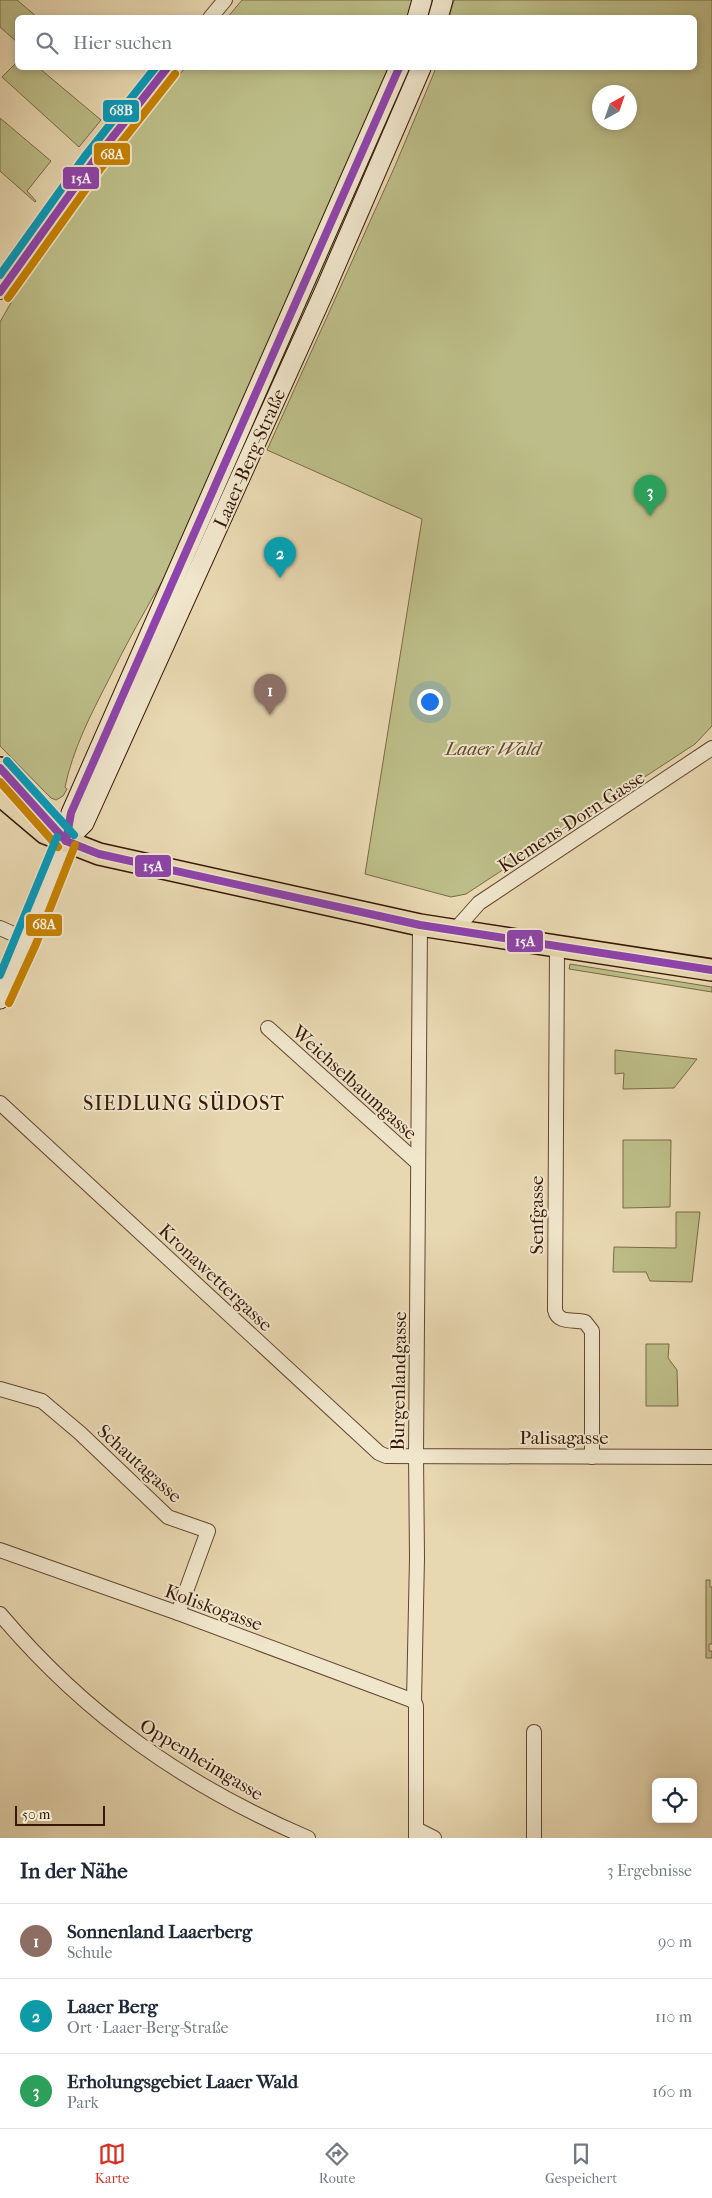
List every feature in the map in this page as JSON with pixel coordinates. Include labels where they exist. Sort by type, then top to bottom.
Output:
[{"type":"main road","points":[[418,15],[422,0]]},
{"type":"main road","points":[[439,15],[443,0]]},
{"type":"main road","name":"Laaer-Berg-Straße","points":[[0,999],[27,940],[66,842],[71,813],[398,70]]},
{"type":"main road","name":"Laaer-Berg-Straße","points":[[66,842],[84,823],[325,290],[420,70]]},
{"type":"main road","points":[[0,768],[34,803],[66,842]]},
{"type":"main road","points":[[0,795],[45,833],[99,854],[420,925],[557,948],[712,970]]},
{"type":"street","points":[[212,15],[225,0]]},
{"type":"street","points":[[0,292],[93,162],[165,70]]},
{"type":"street","name":"Klemens-Dorn-Gasse","points":[[455,930],[479,903],[712,748]]},
{"type":"street","name":"Burgenlandgasse","points":[[416,1834],[416,1706],[414,1701],[417,1551],[420,925]]},
{"type":"street","points":[[0,928],[27,940]]},
{"type":"street","name":"Senfgasse","points":[[557,948],[555,1310],[556,1315],[562,1319],[585,1322],[592,1331],[592,1456]]},
{"type":"street","name":"Weichselbaumgasse","points":[[268,1028],[418,1163]]},
{"type":"street","name":"Kronawettergasse","points":[[0,1103],[379,1453],[386,1456],[416,1455]]},
{"type":"street","name":"Schautagasse","points":[[0,1389],[42,1401],[80,1433],[168,1516],[208,1531],[178,1613]]},
{"type":"street","name":"Palisagasse","points":[[416,1455],[712,1457]]},
{"type":"street","name":"Koliskogasse","points":[[0,1550],[178,1613],[414,1701]]},
{"type":"street","name":"Oppenheimgasse","points":[[0,1614],[61,1680],[136,1744],[219,1796],[308,1838]]},
{"type":"street","points":[[534,1732],[534,1838]]},
{"type":"street","points":[[416,1834],[434,1838]]},
{"type":"green space","points":[[0,0],[17,0],[35,15],[15,15],[15,40],[0,27]]},
{"type":"green space","points":[[242,0],[413,0],[409,15],[230,15]]},
{"type":"green space","name":"Laaer Wald","points":[[454,0],[712,0],[712,726],[695,744],[466,894],[451,897],[365,874],[422,519],[267,450],[395,166],[435,70],[697,70],[697,15],[450,15]]},
{"type":"green space","points":[[15,64],[15,70],[41,70],[101,120],[79,147],[2,77]]},
{"type":"green space","points":[[183,70],[389,70],[167,573],[129,640],[95,707],[68,773],[65,787],[67,789],[63,796],[56,800],[51,798],[0,746],[0,322],[63,223],[86,190]]},
{"type":"green space","points":[[407,70],[413,70],[106,761],[134,684],[257,416]]},
{"type":"green space","points":[[0,118],[51,161],[27,191],[35,202],[0,171]]},
{"type":"green space","points":[[570,964],[712,987],[712,992],[569,969]]},
{"type":"green space","points":[[615,1050],[697,1059],[674,1088],[623,1089],[624,1073],[615,1074]]},
{"type":"green space","points":[[623,1140],[671,1140],[670,1207],[623,1208]]},
{"type":"green space","points":[[676,1212],[700,1212],[692,1282],[650,1281],[646,1272],[613,1272],[614,1247],[676,1248]]},
{"type":"green space","points":[[646,1344],[669,1344],[668,1358],[677,1370],[678,1406],[646,1406]]},
{"type":"green space","points":[[706,1580],[710,1580],[710,1587],[712,1587],[712,1644],[709,1644],[709,1651],[712,1651],[712,1658],[706,1658]]},
{"type":"transit line","name":"68B","points":[[0,275],[85,156],[153,70]]},
{"type":"transit line","name":"15A","points":[[0,292],[93,162],[165,70]]},
{"type":"transit line","name":"15A","points":[[66,841],[71,813],[398,70]]},
{"type":"transit line","name":"68A","points":[[8,298],[101,168],[175,74]]},
{"type":"transit line","name":"68B","points":[[7,761],[74,835]]},
{"type":"transit line","name":"15A","points":[[0,768],[66,841],[99,854],[420,925],[712,970]]},
{"type":"transit line","name":"68A","points":[[0,782],[58,847]]},
{"type":"transit line","name":"68B","points":[[0,975],[57,837]]},
{"type":"transit line","name":"68A","points":[[9,1003],[36,944],[75,845]]},
{"type":"place","name":"Erholungsgebiet Laaer Wald","points":[[650,516]]},
{"type":"place","name":"Laaer Berg","points":[[280,578]]},
{"type":"place","name":"Sonnenland Laaerberg","points":[[270,715]]},
{"type":"district","name":"SIEDLUNG SÜDOST","points":[[184,1103]]}]
